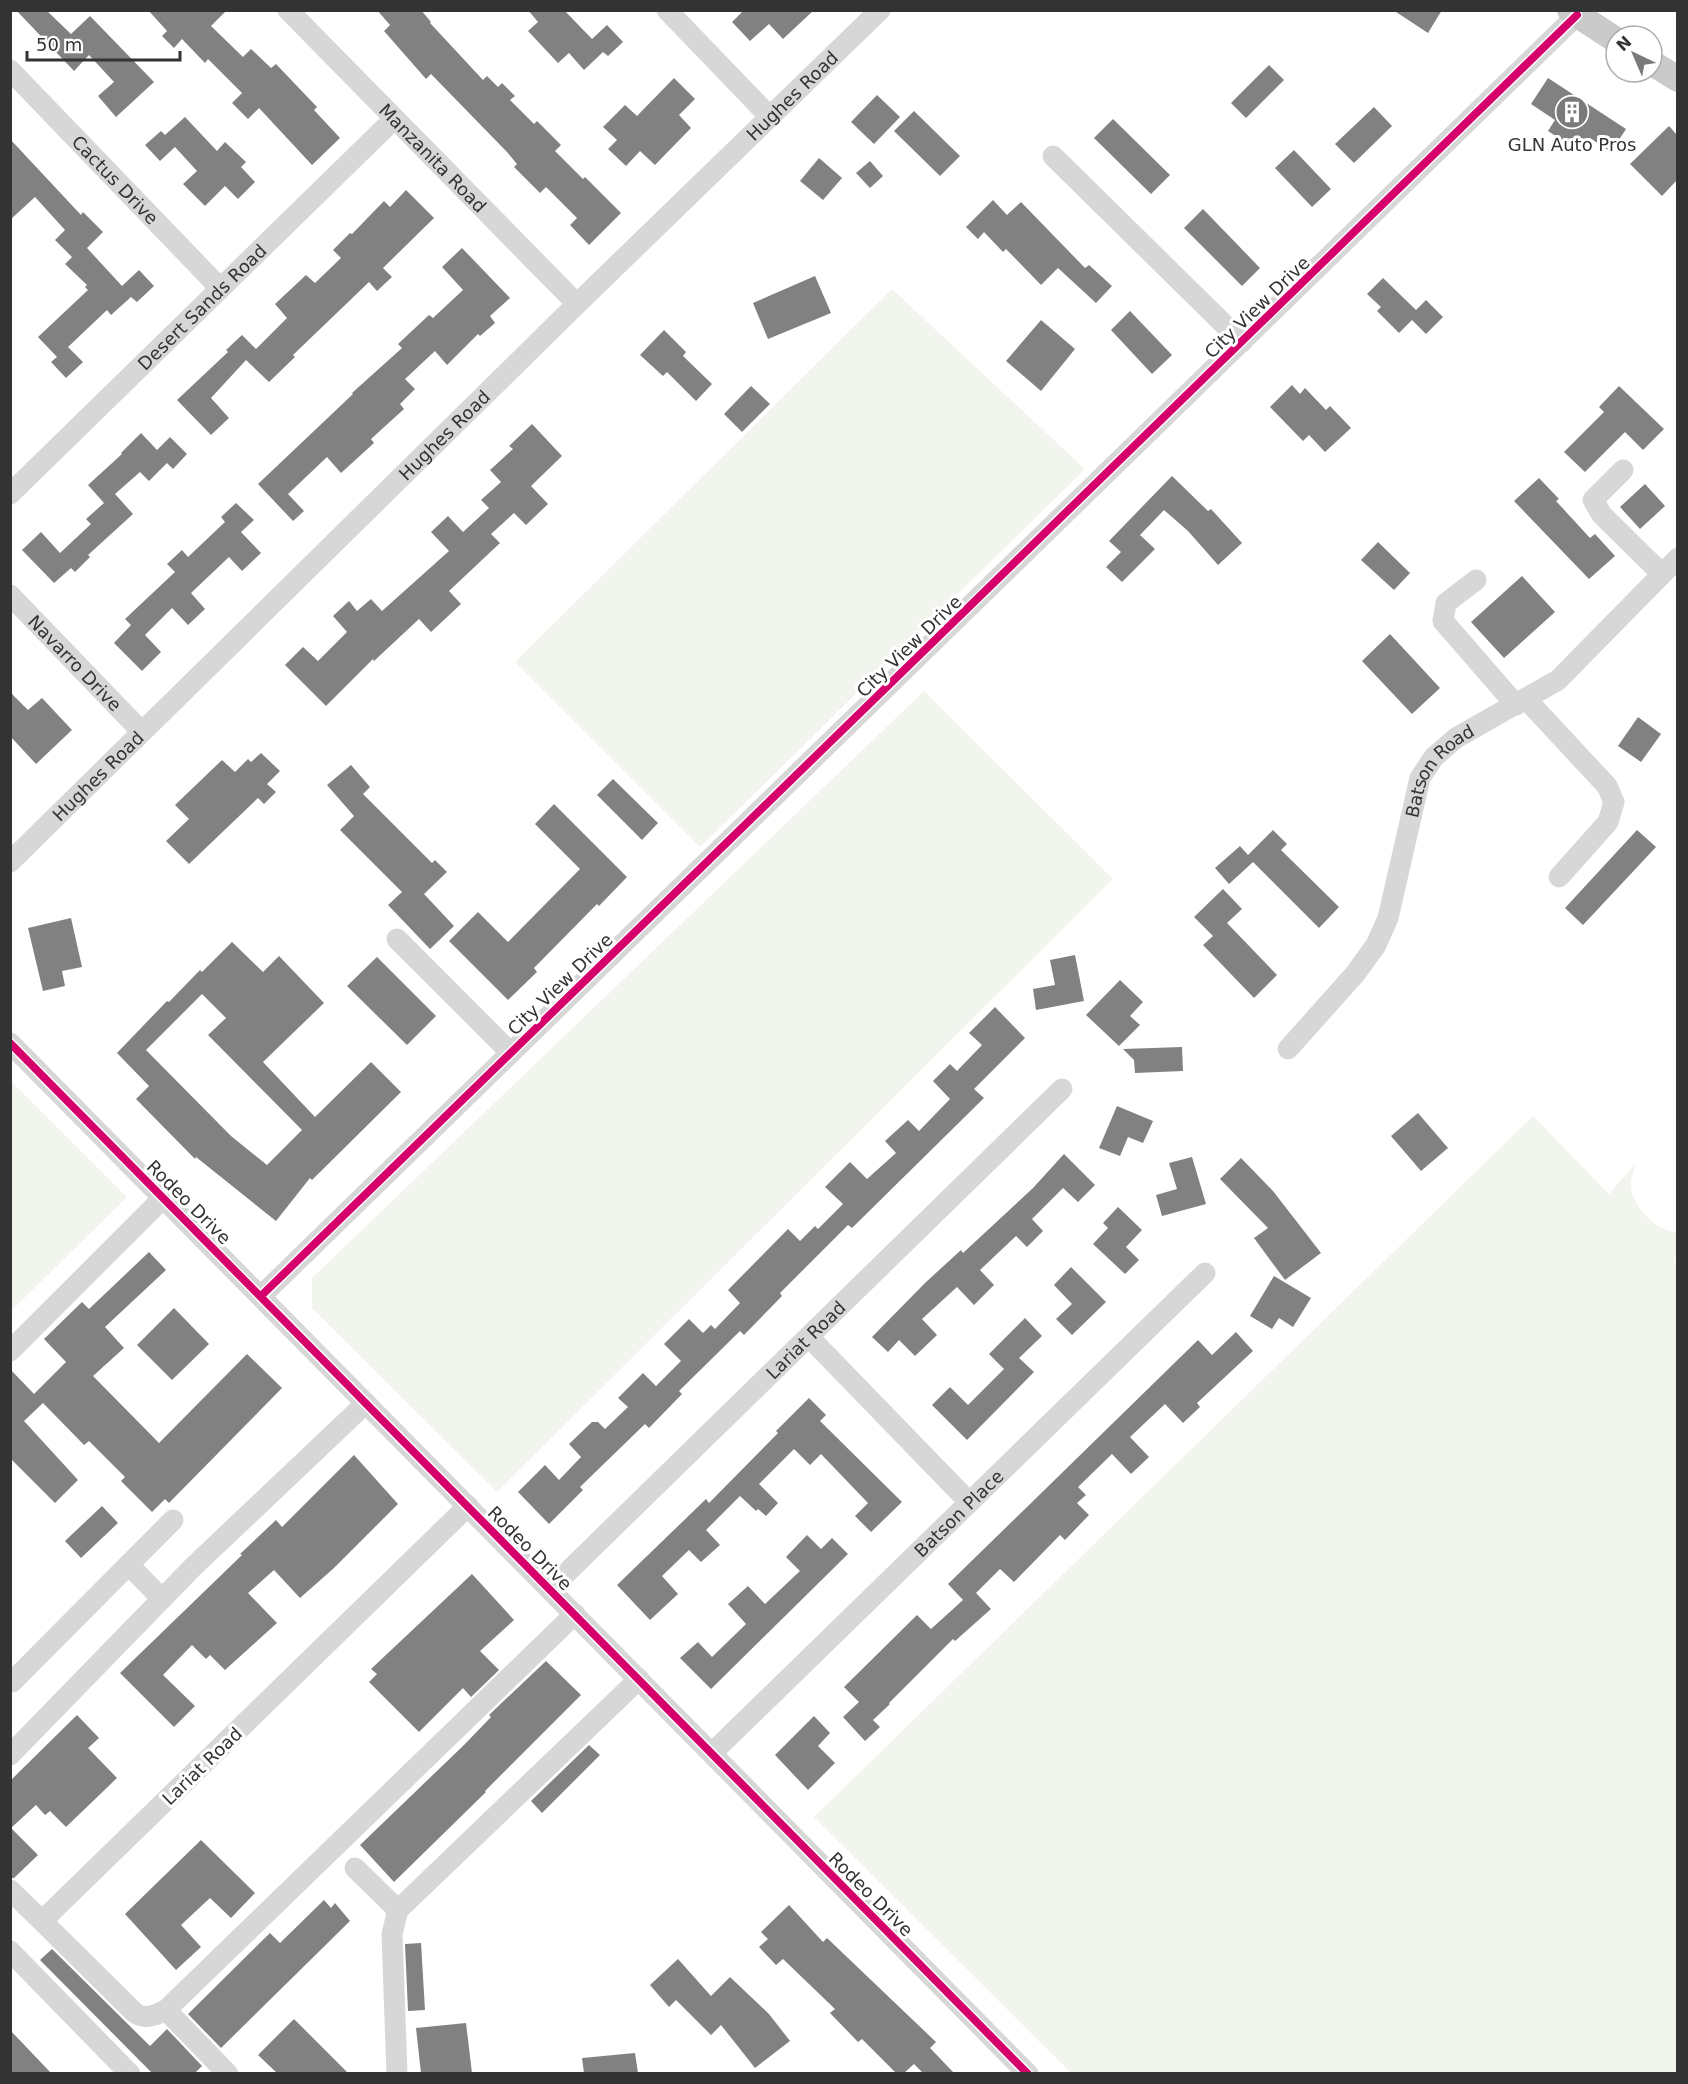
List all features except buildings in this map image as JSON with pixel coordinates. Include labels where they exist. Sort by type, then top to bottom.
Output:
[{"type":"main road","points":[[1573,13],[1604,32]]},
{"type":"main road","points":[[1664,71],[1677,79]]},
{"type":"street","name":"Manzanita Road","points":[[288,10],[577,304]]},
{"type":"street","points":[[667,10],[769,116]]},
{"type":"street","name":"Hughes Road","points":[[10,862],[577,304],[880,10]]},
{"type":"street","name":"City View Drive","points":[[261,1296],[1242,342],[1573,13]]},
{"type":"street","name":"Cactus Drive","points":[[10,70],[220,288]]},
{"type":"street","name":"Desert Sands Road","points":[[10,494],[394,119]]},
{"type":"street","points":[[1053,156],[1242,342]]},
{"type":"street","points":[[1623,470],[1593,500],[1602,516],[1662,574]]},
{"type":"street","name":"Batson Road","points":[[1288,1048],[1355,974],[1376,945],[1388,918],[1420,778],[1434,757],[1456,738],[1558,680],[1677,558]]},
{"type":"street","points":[[1476,580],[1446,603],[1443,621],[1607,786],[1614,802],[1608,822],[1559,877]]},
{"type":"street","name":"Navarro Drive","points":[[10,595],[142,732]]},
{"type":"street","points":[[397,939],[511,1053]]},
{"type":"street","name":"Rodeo Drive","points":[[10,1043],[1028,2073]]},
{"type":"street","name":"Lariat Road","points":[[550,1589],[1062,1089]]},
{"type":"street","points":[[10,1351],[163,1197]]},
{"type":"street","name":"Batson Place","points":[[712,1754],[1205,1273]]},
{"type":"street","points":[[809,1337],[969,1502]]},
{"type":"street","points":[[10,1755],[162,1599],[366,1402]]},
{"type":"street","name":"Lariat Road","points":[[42,1921],[468,1506]]},
{"type":"street","points":[[12,1682],[173,1520]]},
{"type":"street","points":[[129,1564],[162,1599]]},
{"type":"street","points":[[166,2017],[575,1614]]},
{"type":"street","points":[[397,2073],[392,1935],[398,1910],[639,1679]]},
{"type":"street","points":[[355,1868],[398,1910]]},
{"type":"street","points":[[10,1890],[135,2013],[140,2017],[166,2017],[228,2073]]},
{"type":"street","points":[[10,1951],[130,2073]]},
{"type":"shaded area","points":[[892,289],[1085,469],[700,847],[515,662]]},
{"type":"shaded area","points":[[924,691],[1113,879],[497,1492],[312,1308],[312,1278]]},
{"type":"shaded area","points":[[11,1081],[127,1197],[11,1311]]},
{"type":"shaded area","points":[[1533,1116],[1609,1194],[1635,1164],[1631,1185],[1637,1203],[1654,1223],[1669,1231],[1677,1232],[1677,1258],[1674,1262],[1678,1265],[1677,2073],[1071,2073],[814,1817]]},
{"type":"cycle path","points":[[261,1296],[1577,15]]},
{"type":"cycle path","points":[[10,1043],[1028,2074]]},
{"type":"place","name":"GLN Auto Pros","points":[[1572,112]]}]
